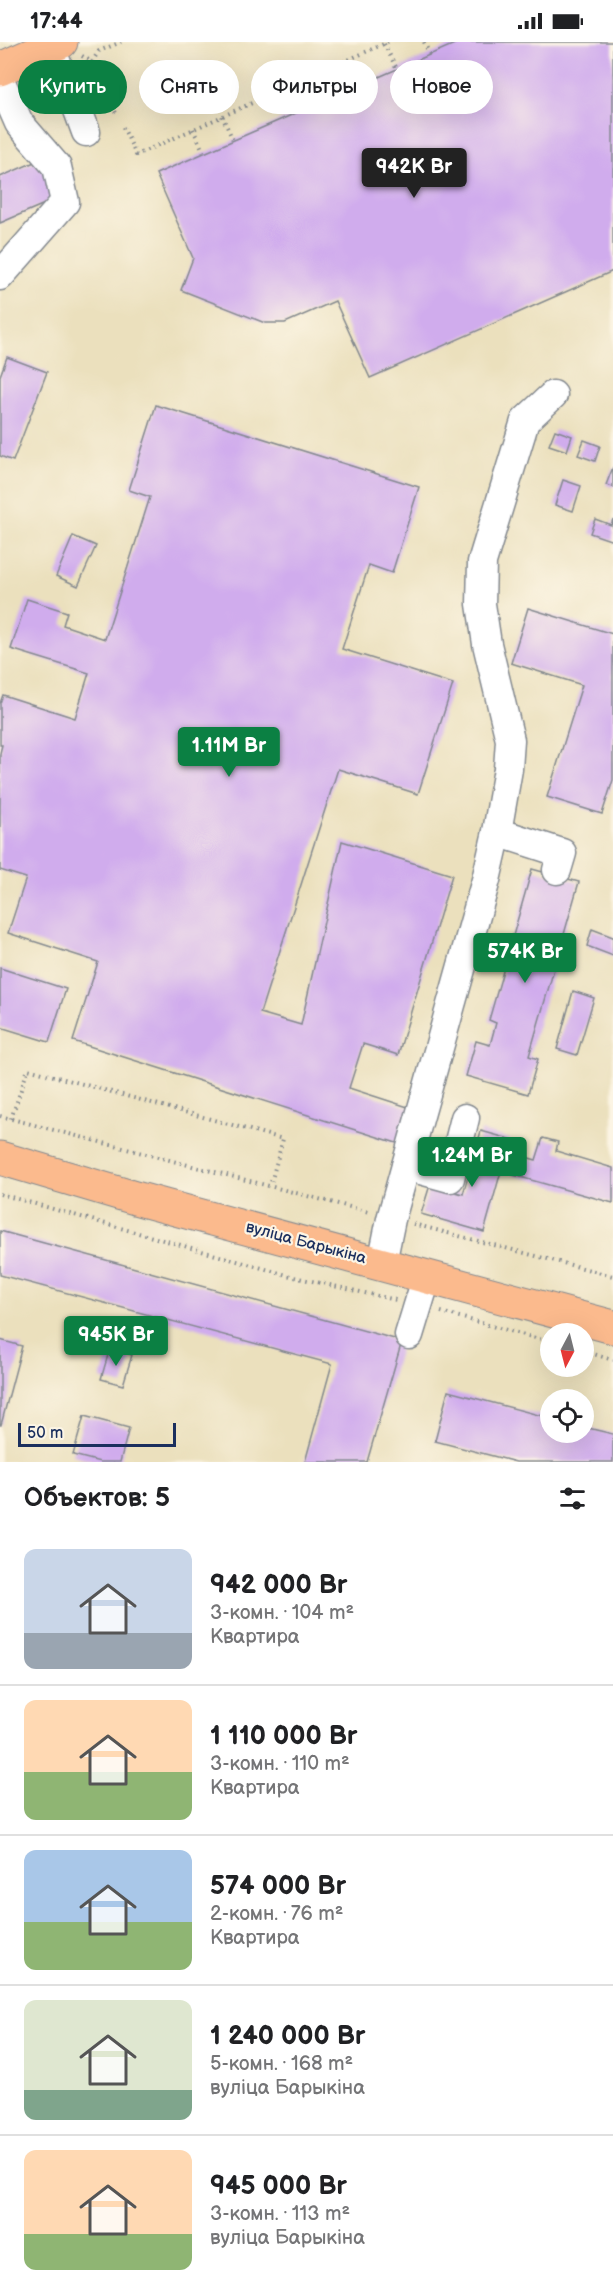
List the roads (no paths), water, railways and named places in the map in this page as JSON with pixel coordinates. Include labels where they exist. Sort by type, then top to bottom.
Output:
[{"type":"main road","points":[[0,69],[60,47]]},
{"type":"main road","name":"вуліца Барыкіна","points":[[0,1158],[135,1198],[382,1263],[422,1291],[613,1327]]},
{"type":"lane","points":[[60,47],[86,132]]},
{"type":"lane","points":[[0,80],[19,123],[57,166],[64,202],[0,276]]},
{"type":"lane","points":[[382,1263],[391,1219],[483,891],[497,832],[508,769],[510,740],[487,644],[482,604],[482,562],[525,421],[553,395]]},
{"type":"lane","points":[[497,832],[562,853],[557,870]]},
{"type":"lane","points":[[406,1166],[450,1178],[465,1118]]},
{"type":"lane","points":[[409,1335],[422,1291]]}]
